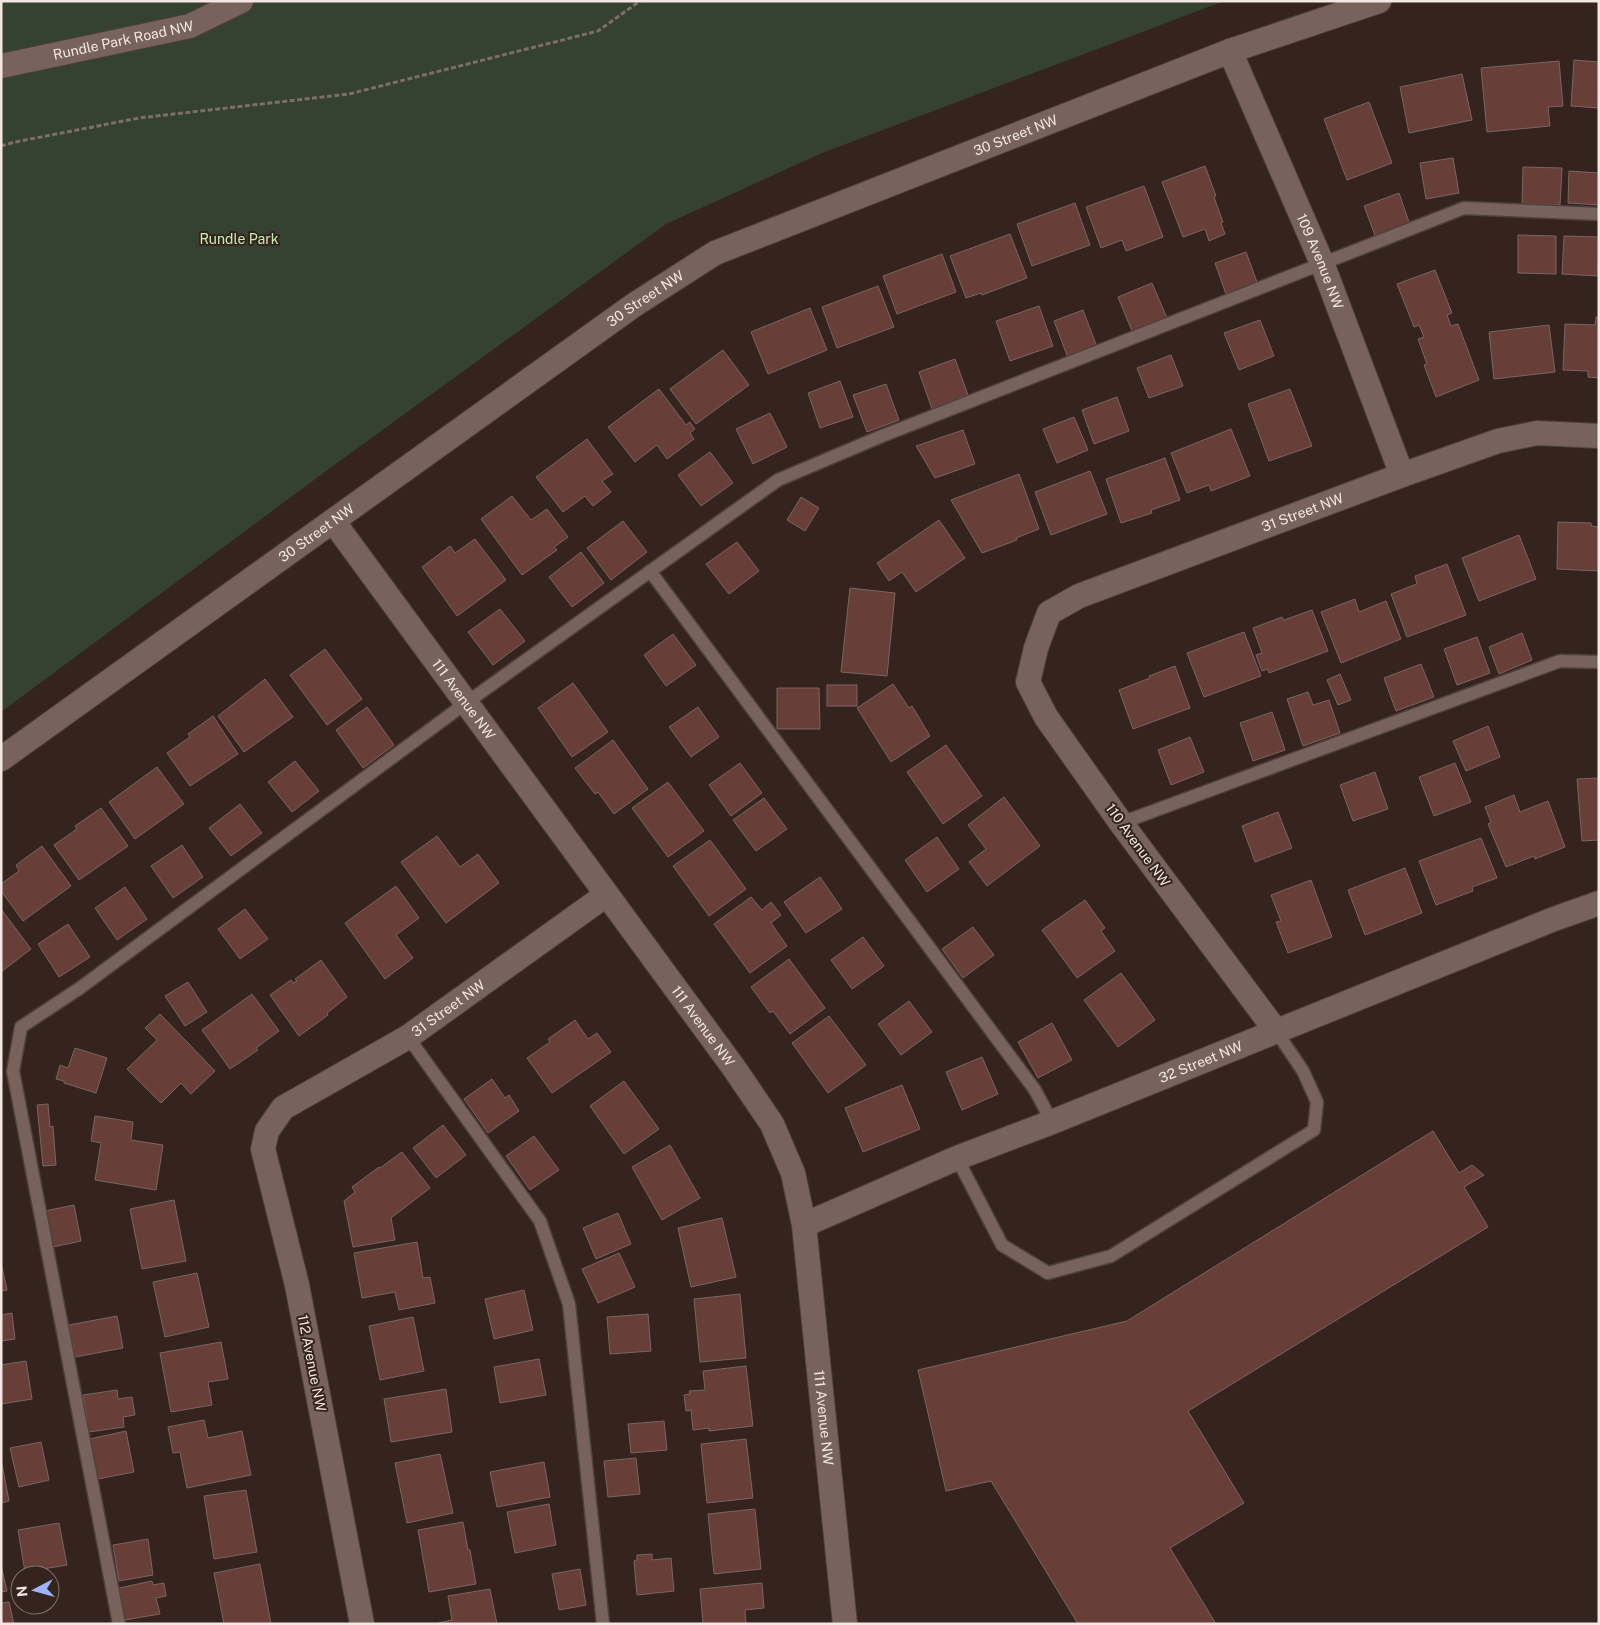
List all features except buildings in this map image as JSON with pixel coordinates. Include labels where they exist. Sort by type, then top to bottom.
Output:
[{"type":"street","name":"Rundle Park Road NW","points":[[1,66],[190,26],[241,1]]},
{"type":"street","name":"30 Street NW","points":[[1,760],[634,305],[715,253],[1230,51],[1379,1]]},
{"type":"street","name":"109 Avenue NW","points":[[1230,51],[1322,263],[1402,475]]},
{"type":"street","name":"31 Street NW","points":[[1036,648],[1049,613],[1079,596],[1498,441],[1538,433],[1599,436]]},
{"type":"street","name":"111 Avenue NW","points":[[333,521],[734,1068],[772,1124],[793,1173],[804,1225],[845,1624]]},
{"type":"street","name":"110 Avenue NW","points":[[1036,648],[1028,682],[1046,717],[1121,823],[1276,1031]]},
{"type":"street","name":"31 Street NW","points":[[283,1108],[408,1037],[606,895]]},
{"type":"street","name":"32 Street NW","points":[[804,1225],[958,1158],[1052,1122],[1554,919],[1599,903]]},
{"type":"street","name":"112 Avenue NW","points":[[283,1108],[267,1131],[263,1150],[297,1285],[362,1624]]},
{"type":"lane","points":[[119,1624],[13,1071],[21,1027],[88,982],[466,703],[778,480],[882,436],[1464,208],[1599,214]]},
{"type":"lane","points":[[650,571],[1035,1090],[1052,1122]]},
{"type":"lane","points":[[1121,823],[1560,661],[1599,662]]},
{"type":"lane","points":[[958,1158],[1002,1245],[1048,1274],[1112,1256],[1314,1130],[1317,1102],[1302,1071],[1276,1031]]},
{"type":"lane","points":[[408,1037],[540,1222],[569,1304],[603,1624]]},
{"type":"path","points":[[1,146],[139,118],[349,94],[598,31],[640,1]]},
{"type":"green space","name":"Rundle Park","points":[[1,1],[1224,1],[822,153],[666,224],[322,474],[1,712]]}]
